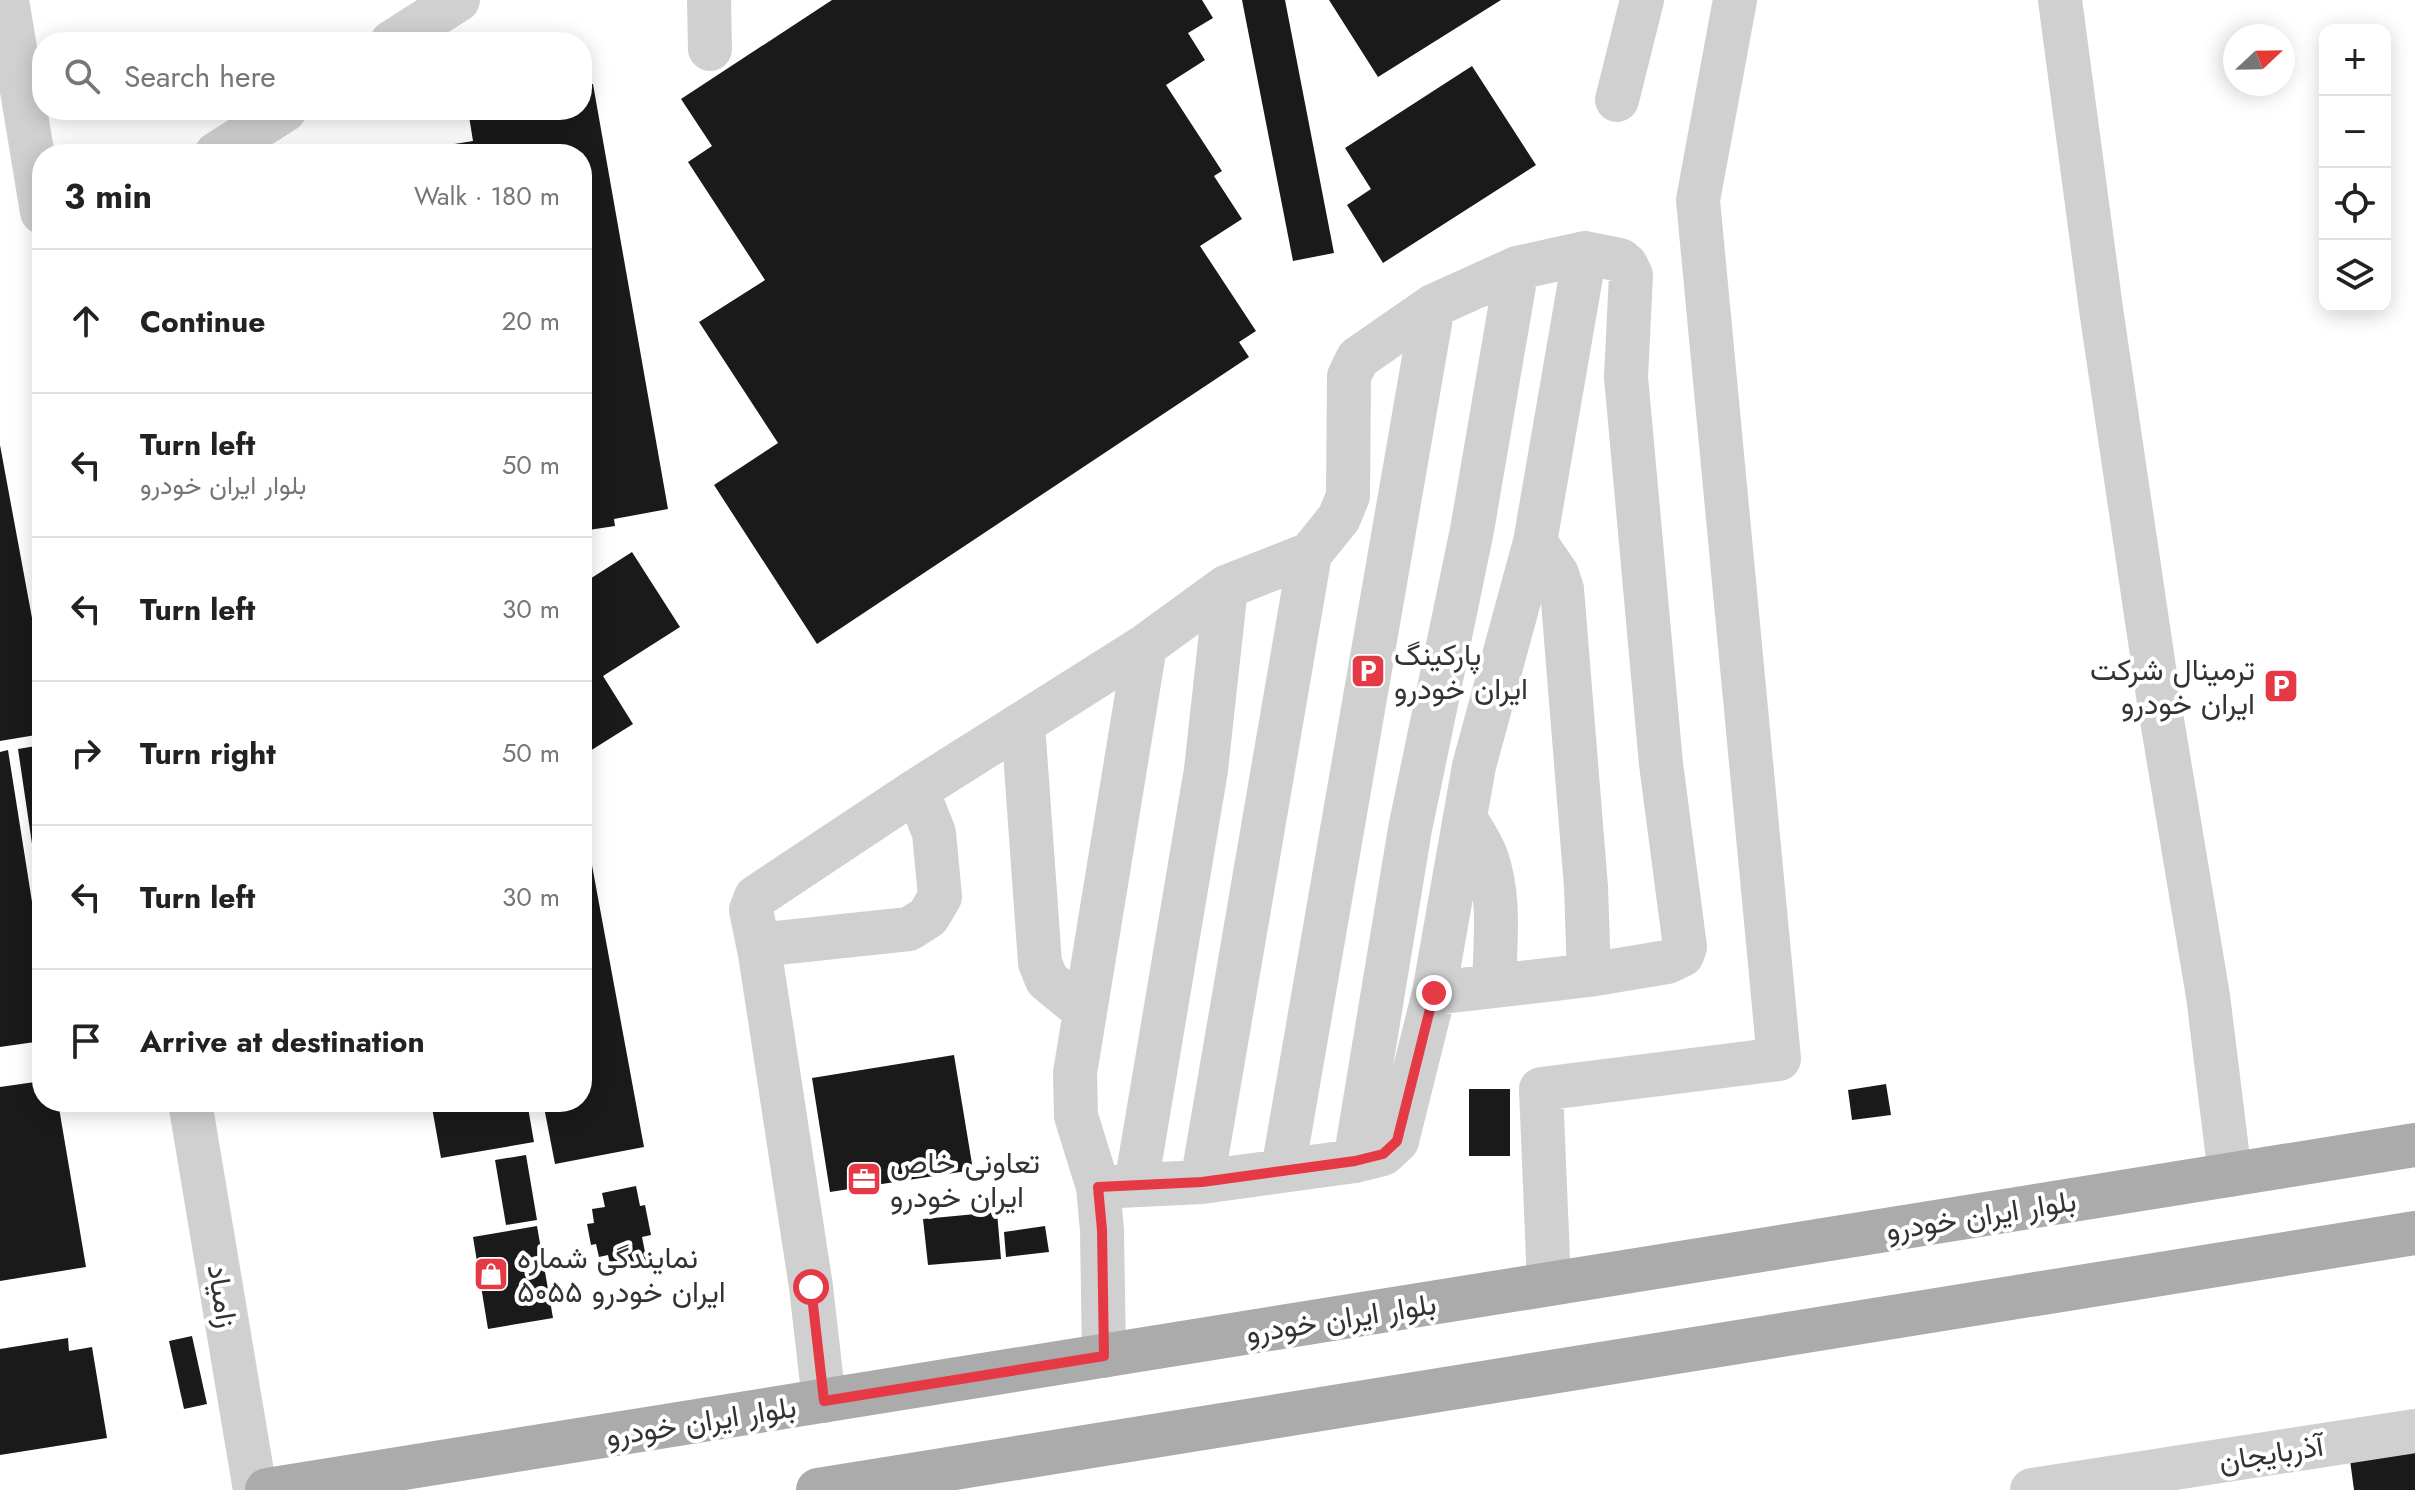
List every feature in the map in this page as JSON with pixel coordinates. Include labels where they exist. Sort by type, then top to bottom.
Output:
[{"type":"main road","name":"بلوار ایران خودرو","points":[[267,1490],[2415,1145]]},
{"type":"main road","points":[[818,1490],[2415,1233]]},
{"type":"street","points":[[7,0],[32,151]]},
{"type":"street","points":[[408,32],[458,0]]},
{"type":"street","points":[[709,0],[710,49]]},
{"type":"street","points":[[1617,100],[1642,0]]},
{"type":"street","points":[[1549,1284],[1541,1089],[1779,1059],[1698,200],[1735,0]]},
{"type":"street","points":[[2060,0],[2101,309],[2159,702],[2208,996],[2230,1175]]},
{"type":"street","points":[[232,144],[269,120]]},
{"type":"street","points":[[1117,1186],[1202,1182],[1355,1161],[1383,1154],[1397,1141],[1434,993],[1474,766],[1535,542],[1585,253]]},
{"type":"street","points":[[1202,1182],[1310,554],[1339,518],[1348,496],[1349,376],[1358,358],[1433,306],[1517,268],[1585,253],[1620,260],[1631,275],[1627,392],[1661,764],[1685,947],[1682,955],[1667,962],[1589,975],[1434,993]]},
{"type":"street","points":[[1355,1161],[1410,829],[1472,530],[1517,268]]},
{"type":"street","points":[[1283,1170],[1433,306]]},
{"type":"street","points":[[1535,542],[1557,574],[1562,589],[1586,887],[1589,975]]},
{"type":"street","points":[[824,1401],[811,1287],[751,910],[756,897],[917,790],[1145,646],[1226,587],[1310,554]]},
{"type":"street","points":[[1104,1356],[1102,1230],[1117,1186],[1206,770],[1226,587]]},
{"type":"street","points":[[1117,1186],[1076,1116],[1075,1073],[1145,646]]},
{"type":"street","points":[[1023,724],[1040,963],[1047,980],[1085,1011]]},
{"type":"street","points":[[760,954],[777,943],[909,929],[928,917],[940,897],[934,833],[917,790]]},
{"type":"street","points":[[1465,818],[1484,852],[1496,897],[1494,986]]},
{"type":"street","name":"زامیاد","points":[[192,1112],[255,1490]]},
{"type":"street","name":"آذربایجان","points":[[2032,1490],[2415,1431]]},
{"type":"building","points":[[832,0],[1202,0],[1213,18],[1188,33],[1205,60],[1166,85],[1222,171],[1214,176],[1242,219],[1200,246],[1256,331],[1239,342],[1249,357],[817,644],[714,485],[778,443],[699,322],[765,280],[688,162],[712,146],[681,99]]},
{"type":"building","points":[[1242,0],[1285,0],[1334,253],[1293,261]]},
{"type":"building","points":[[1329,0],[1501,0],[1378,77]]},
{"type":"building","points":[[1472,66],[1536,165],[1383,263],[1347,205],[1371,189],[1345,148]]},
{"type":"building","points":[[592,84],[668,509],[614,519],[615,526],[592,529],[592,144],[454,144],[473,141],[470,120],[592,120]]},
{"type":"building","points":[[0,445],[32,618],[32,736],[0,741]]},
{"type":"building","points":[[632,552],[680,627],[603,676],[633,724],[592,750],[592,578]]},
{"type":"building","points":[[32,747],[32,844],[18,749]]},
{"type":"building","points":[[8,750],[32,902],[32,1042],[0,1047],[0,752]]},
{"type":"building","points":[[592,865],[644,1147],[555,1164],[545,1112],[592,1112]]},
{"type":"building","points":[[954,1055],[973,1170],[830,1192],[812,1078]]},
{"type":"building","points":[[32,1082],[32,1112],[60,1112],[86,1267],[0,1281],[0,1087]]},
{"type":"building","points":[[1886,1084],[1891,1115],[1852,1120],[1848,1090]]},
{"type":"building","points":[[1469,1089],[1510,1089],[1510,1156],[1469,1156]]},
{"type":"building","points":[[433,1112],[529,1112],[534,1142],[441,1158]]},
{"type":"building","points":[[526,1155],[537,1220],[506,1225],[495,1160]]},
{"type":"building","points":[[636,1186],[640,1206],[645,1205],[651,1235],[642,1237],[647,1262],[611,1269],[608,1255],[599,1257],[596,1244],[591,1245],[587,1224],[594,1223],[592,1209],[605,1207],[602,1193]]},
{"type":"building","points":[[997,1212],[1001,1259],[928,1265],[923,1219]]},
{"type":"building","points":[[537,1226],[553,1318],[488,1329],[473,1237]]},
{"type":"building","points":[[1045,1226],[1049,1252],[1006,1257],[1004,1232]]},
{"type":"building","points":[[192,1336],[207,1404],[184,1409],[169,1341]]},
{"type":"building","points":[[68,1338],[69,1351],[92,1347],[107,1438],[0,1455],[0,1349]]},
{"type":"building","points":[[2415,1450],[2415,1490],[2354,1490],[2350,1460]]},
{"type":"place","name":"پارکینگ ایران خودرو","points":[[1368,671]]},
{"type":"place","name":"ترمینال شرکت ایران خودرو","points":[[2281,686]]},
{"type":"place","name":"تعاونی خاص ایران خودرو","points":[[864,1179]]},
{"type":"place","name":"نمایندگی شماره ۵۰۵۵ ایران خودرو","points":[[491,1274]]},
{"type":"route","points":[[811,1287],[824,1401],[1104,1356],[1102,1230],[1098,1187],[1202,1182],[1355,1161],[1383,1154],[1397,1141],[1434,993]]}]
